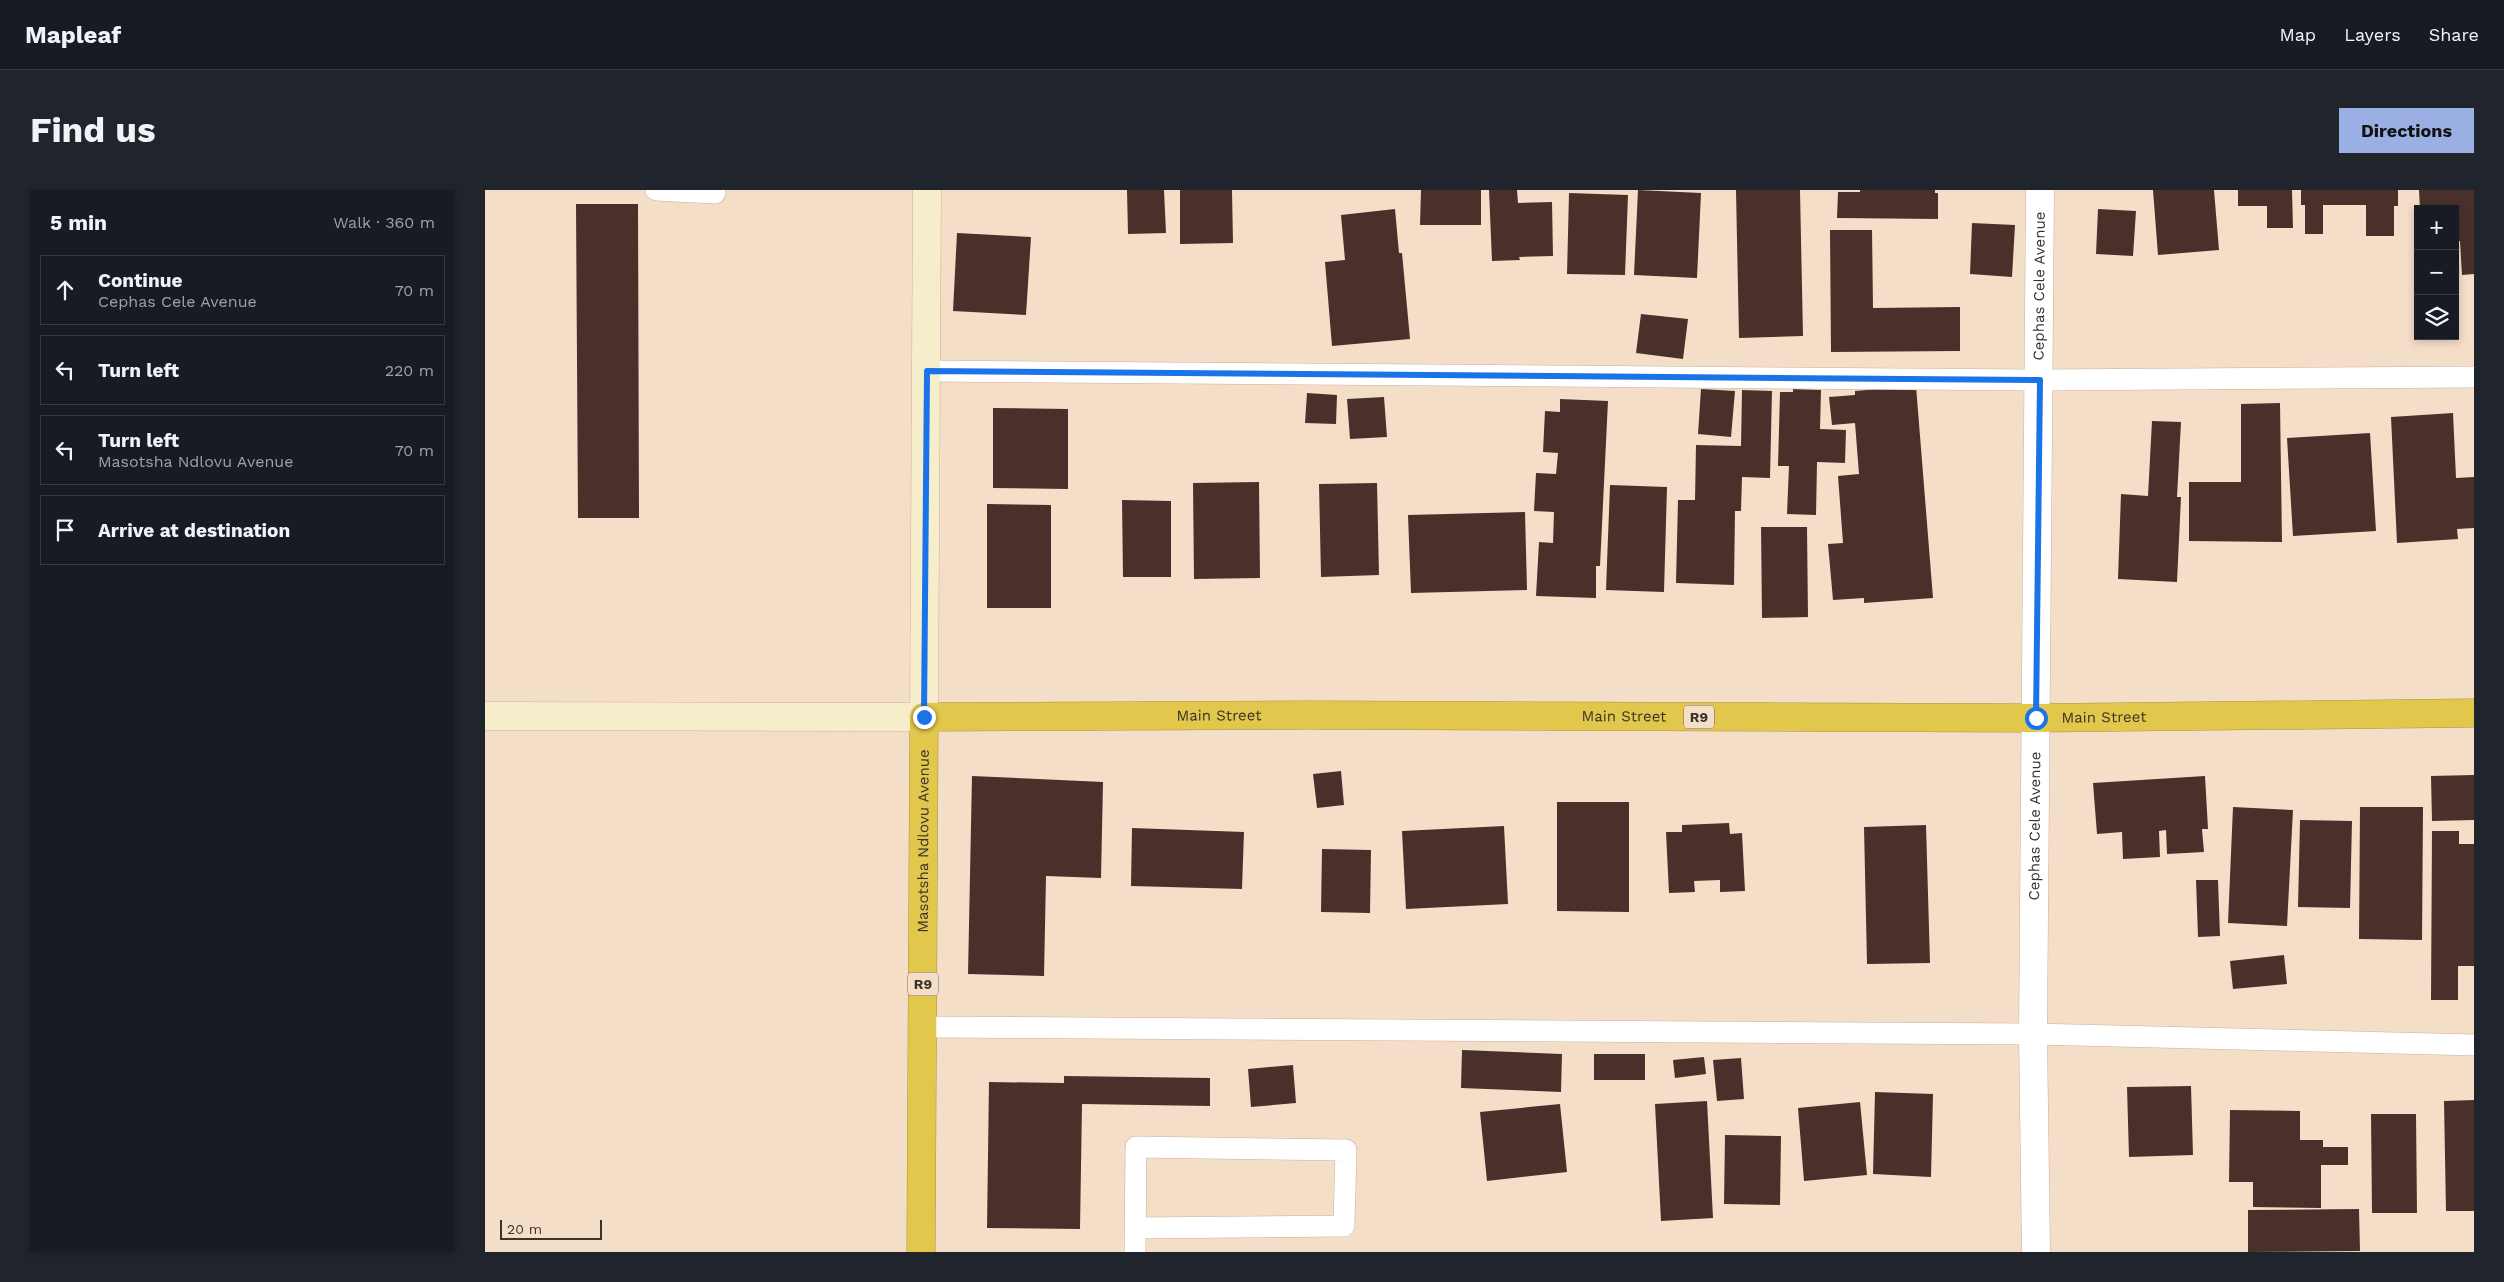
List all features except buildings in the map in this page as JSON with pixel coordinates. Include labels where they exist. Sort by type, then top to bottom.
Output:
[{"type":"highway","name":"Main Street","points":[[924,717],[1317,715],[2036,718],[2474,713]]},
{"type":"highway","name":"Masotsha Ndlovu Avenue","points":[[921,1252],[924,717]]},
{"type":"street","name":"Masotsha Ndlovu Avenue","points":[[924,717],[927,190]]},
{"type":"street","name":"Cephas Cele Avenue","points":[[2036,1252],[2033,1034],[2040,380],[2040,190]]},
{"type":"street","points":[[485,716],[924,717]]},
{"type":"lane","points":[[656,190],[715,193]]},
{"type":"lane","points":[[927,371],[2040,380],[2474,377]]},
{"type":"lane","points":[[923,1027],[2033,1034],[2474,1045]]},
{"type":"lane","points":[[1135,1228],[1344,1226],[1347,1150],[1135,1147],[1135,1228],[1135,1252]]},
{"type":"route","points":[[924,717],[927,371],[2040,380],[2036,718]]}]
